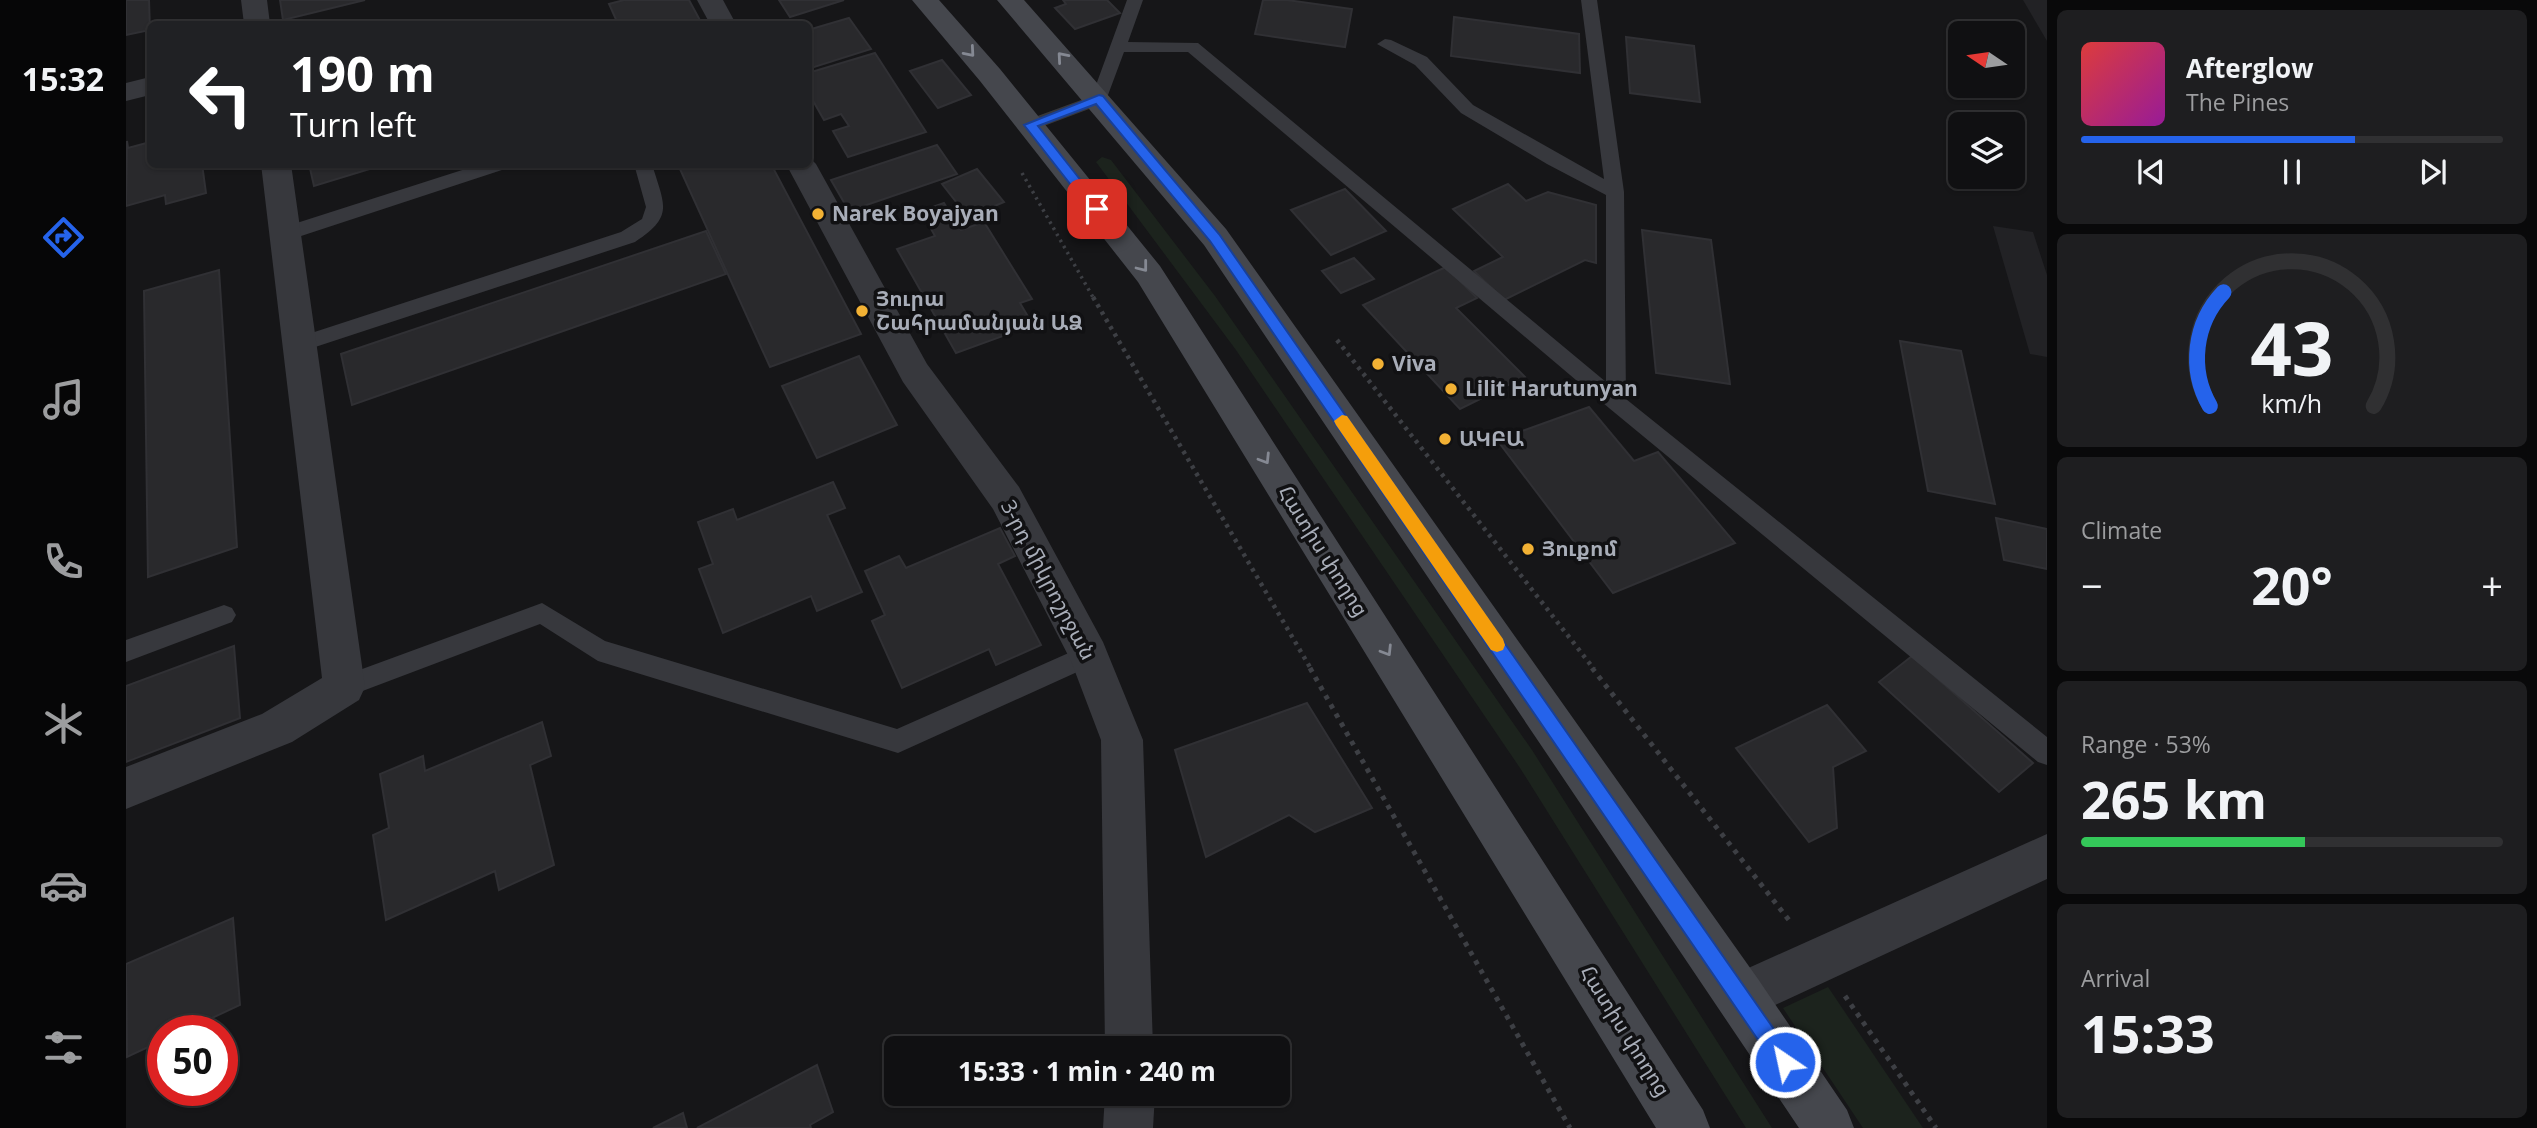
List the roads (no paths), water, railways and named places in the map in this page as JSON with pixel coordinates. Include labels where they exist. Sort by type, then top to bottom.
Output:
[{"type":"main road","name":"Հատիս փողոց","points":[[925,0],[1030,125],[1149,274],[1685,1128]]},
{"type":"main road","points":[[1010,0],[1099,99],[1214,237],[1741,996],[1829,1128]]},
{"type":"street","points":[[254,0],[257,21]]},
{"type":"street","points":[[710,0],[721,21]]},
{"type":"street","points":[[126,92],[147,87]]},
{"type":"street","points":[[126,788],[277,728],[344,687],[277,168]]},
{"type":"street","name":"3-րդ միկրոշրջան","points":[[802,168],[915,373],[1006,498],[1089,655],[1122,740],[1129,1036]]},
{"type":"street","points":[[1741,996],[2047,856]]},
{"type":"street","points":[[1128,1128],[1129,1106]]},
{"type":"lane","points":[[1030,125],[1099,99],[1135,0]]},
{"type":"lane","points":[[1589,0],[1615,192],[1616,402]]},
{"type":"lane","points":[[1385,44],[1421,61],[1467,109],[1553,160],[1615,192]]},
{"type":"lane","points":[[1117,47],[1192,47],[1616,402],[2047,753]]},
{"type":"lane","points":[[285,234],[490,168]]},
{"type":"lane","points":[[300,344],[628,237],[650,223],[655,207],[644,168]]},
{"type":"lane","points":[[344,687],[542,614],[598,650],[898,741],[1089,655]]},
{"type":"lane","points":[[126,651],[224,615]]},
{"type":"place","name":"Narek Boyajyan","points":[[818,214]]},
{"type":"place","name":"Յուրա Շահրամանյան ԱՁ","points":[[862,311]]},
{"type":"place","name":"Viva","points":[[1378,364]]},
{"type":"place","name":"Lilit Harutunyan","points":[[1451,389]]},
{"type":"place","name":"ԱԿԲԱ","points":[[1445,439]]},
{"type":"place","name":"Յուքոմ","points":[[1528,549]]}]
